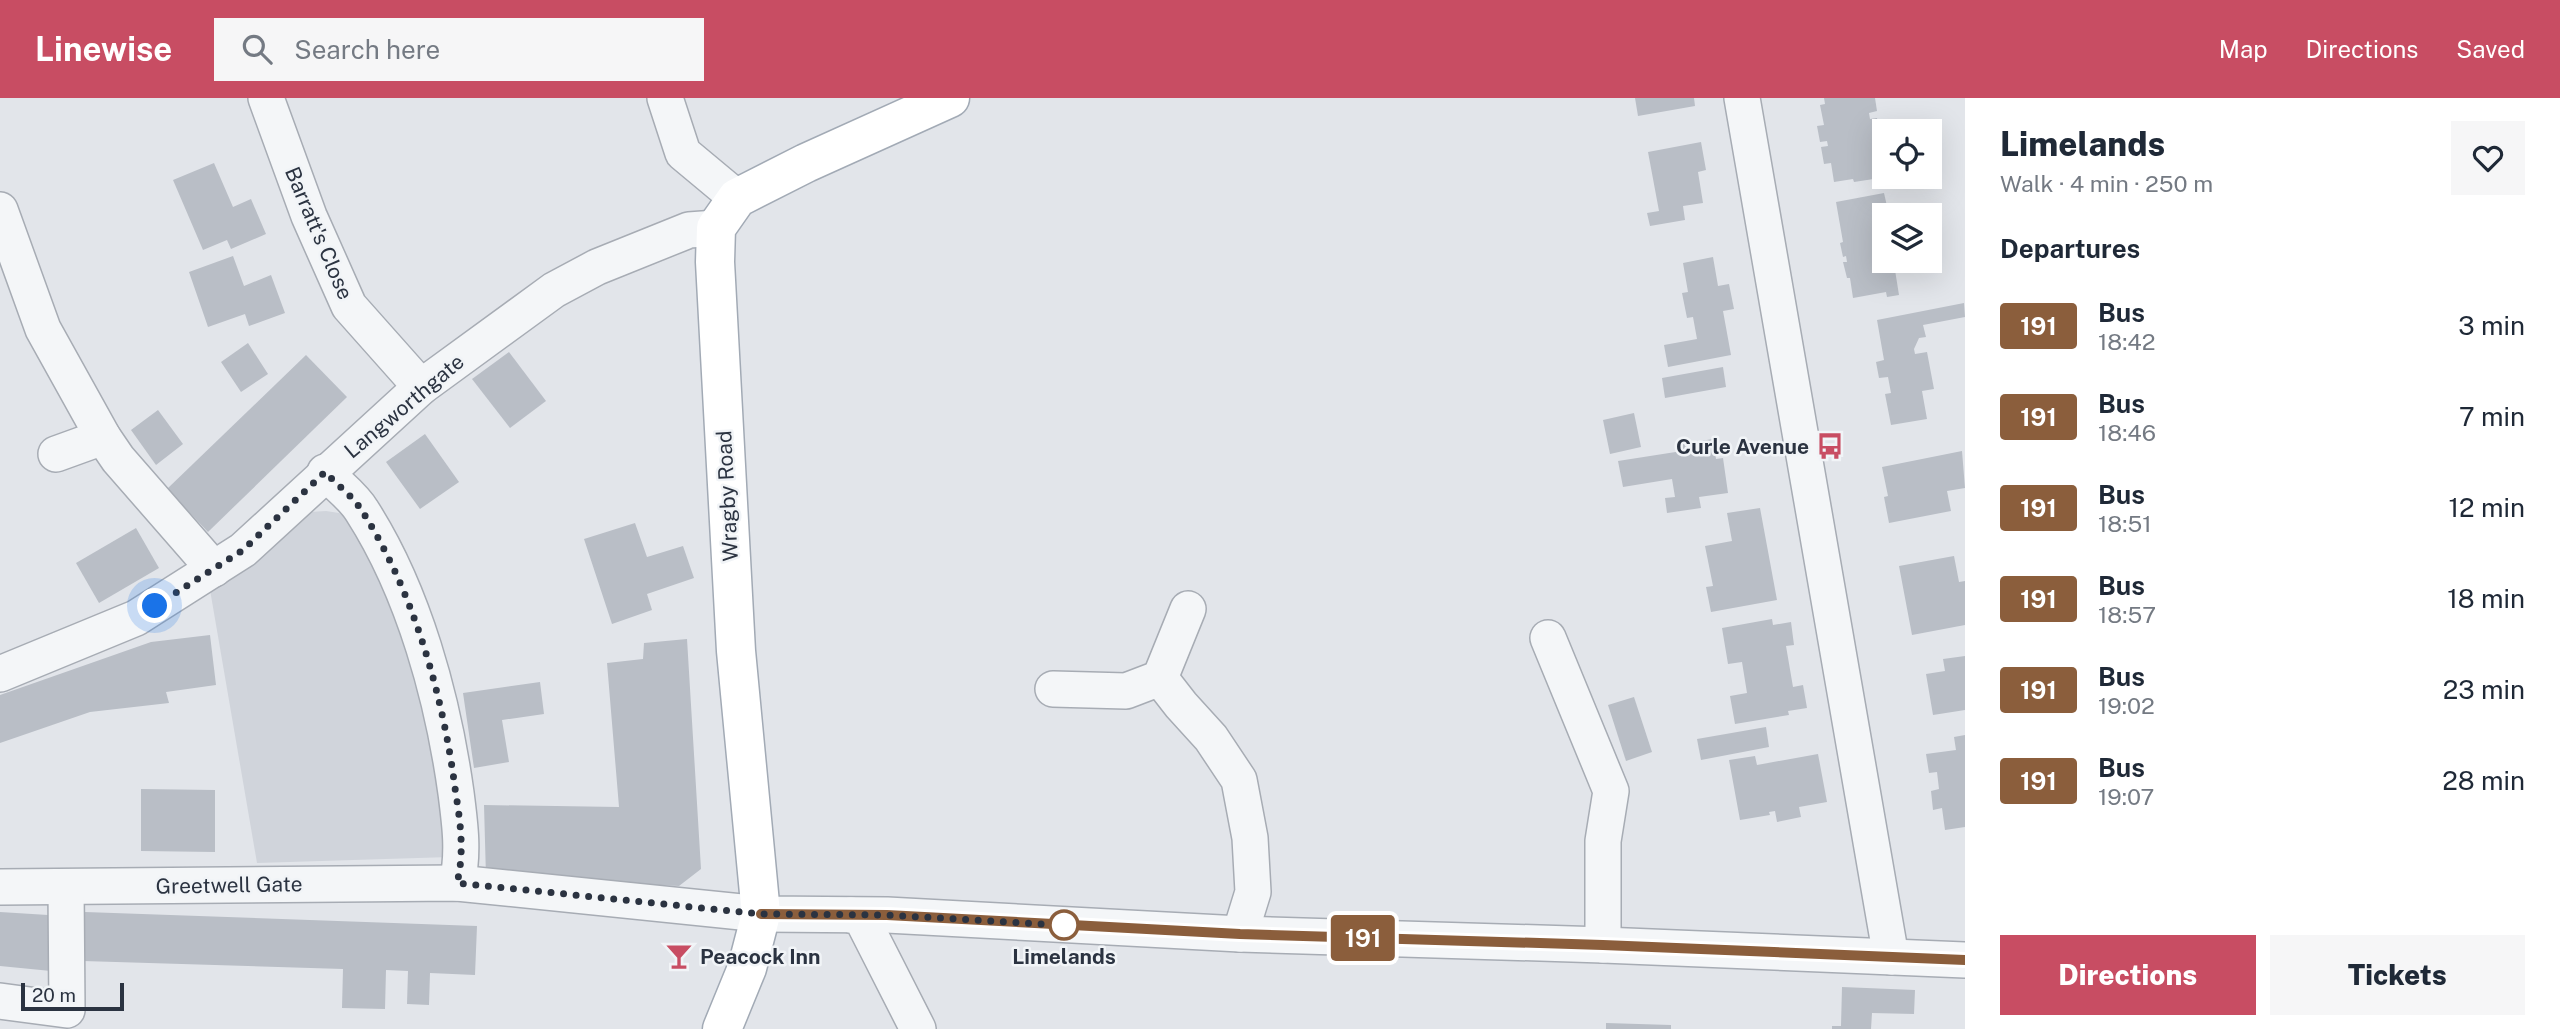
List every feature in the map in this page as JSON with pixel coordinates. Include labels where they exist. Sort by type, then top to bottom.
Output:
[{"type":"main road","points":[[726,213],[806,163],[950,98]]},
{"type":"main road","name":"Wragby Road","points":[[722,1029],[747,968],[761,914],[736,651],[715,262],[726,213]]},
{"type":"street","name":"Barratt's Close","points":[[266,98],[309,215],[349,306],[421,387]]},
{"type":"street","points":[[665,98],[683,153],[726,213]]},
{"type":"street","points":[[1742,98],[1891,957]]},
{"type":"street","points":[[0,210],[43,329],[103,438],[118,459],[214,569]]},
{"type":"street","name":"Langworthgate","points":[[0,674],[136,618],[243,550],[325,472],[421,387],[554,290],[597,267],[726,213]]},
{"type":"street","points":[[56,454],[103,438]]},
{"type":"street","points":[[325,472],[360,508],[372,527],[425,651],[442,716],[454,780],[462,851],[457,883]]},
{"type":"street","points":[[1053,689],[1126,691],[1160,678],[1188,609]]},
{"type":"street","points":[[1548,638],[1611,791],[1603,841],[1603,945]]},
{"type":"street","points":[[1160,678],[1211,738],[1239,780],[1250,838],[1253,892],[1240,934]]},
{"type":"street","name":"Greetwell Gate","points":[[0,887],[457,883],[761,914],[851,915],[1240,934],[1965,960]]},
{"type":"street","points":[[0,1001],[66,1010],[65,887]]},
{"type":"street","points":[[851,915],[862,917],[918,1029]]},
{"type":"shaded area","points":[[310,512],[339,513],[350,519],[400,617],[437,757],[450,857],[257,863],[209,584]]},
{"type":"building","points":[[1635,98],[1694,98],[1695,106],[1638,116]]},
{"type":"building","points":[[1824,98],[1875,98],[1877,111],[1869,113],[1870,119],[1877,118],[1877,119],[1872,119],[1872,179],[1834,182],[1831,163],[1824,164],[1821,147],[1828,146],[1827,141],[1820,142],[1817,126],[1824,125],[1820,105],[1825,104]]},
{"type":"building","points":[[1701,142],[1706,170],[1698,172],[1703,203],[1683,206],[1685,220],[1650,226],[1647,213],[1659,211],[1648,152]]},
{"type":"building","points":[[214,163],[233,207],[251,199],[266,234],[231,249],[227,240],[203,250],[173,180]]},
{"type":"building","points":[[1884,193],[1886,203],[1872,203],[1872,273],[1895,273],[1899,295],[1887,297],[1886,292],[1853,298],[1850,278],[1847,278],[1843,262],[1847,262],[1840,243],[1843,242],[1836,202]]},
{"type":"building","points":[[233,256],[244,286],[271,275],[285,313],[249,326],[245,314],[208,327],[189,272]]},
{"type":"building","points":[[1713,257],[1718,286],[1729,284],[1734,309],[1723,311],[1731,355],[1668,367],[1664,345],[1697,339],[1693,317],[1687,318],[1682,293],[1688,292],[1683,263]]},
{"type":"building","points":[[1964,303],[1965,317],[1923,325],[1926,337],[1919,338],[1914,349],[1915,354],[1927,352],[1934,389],[1922,391],[1927,419],[1891,425],[1885,394],[1891,393],[1888,377],[1879,378],[1876,362],[1884,360],[1877,320]]},
{"type":"building","points":[[248,343],[268,374],[241,392],[221,362]]},
{"type":"building","points":[[509,352],[546,401],[510,428],[472,379]]},
{"type":"building","points":[[306,355],[347,397],[208,532],[167,489]]},
{"type":"building","points":[[1723,367],[1726,387],[1665,398],[1662,378]]},
{"type":"building","points":[[158,410],[183,444],[156,465],[131,430]]},
{"type":"building","points":[[1634,413],[1641,447],[1610,454],[1603,420]]},
{"type":"building","points":[[425,434],[459,482],[420,509],[386,462]]},
{"type":"building","points":[[1713,439],[1716,459],[1723,458],[1728,493],[1699,497],[1701,508],[1667,513],[1665,498],[1675,497],[1672,479],[1623,487],[1618,461],[1682,451],[1681,444]]},
{"type":"building","points":[[1962,451],[1965,488],[1947,491],[1951,511],[1889,523],[1884,497],[1888,496],[1882,467]]},
{"type":"building","points":[[1760,508],[1777,600],[1711,612],[1706,587],[1713,586],[1705,546],[1732,541],[1727,513]]},
{"type":"building","points":[[635,523],[647,557],[683,546],[694,578],[647,594],[652,610],[612,624],[584,539]]},
{"type":"building","points":[[136,528],[159,568],[99,603],[76,563]]},
{"type":"building","points":[[1954,556],[1959,582],[1965,581],[1965,625],[1912,635],[1899,566]]},
{"type":"building","points":[[1772,619],[1773,625],[1791,622],[1794,645],[1786,646],[1793,687],[1803,685],[1807,708],[1788,711],[1789,715],[1735,724],[1730,696],[1747,693],[1742,662],[1728,664],[1722,628]]},
{"type":"building","points":[[210,635],[216,685],[166,692],[169,703],[90,712],[0,743],[0,695],[151,642]]},
{"type":"building","points":[[687,639],[701,869],[679,886],[486,877],[484,805],[619,807],[607,663],[643,659],[644,643]]},
{"type":"building","points":[[1965,656],[1965,710],[1933,715],[1926,674],[1945,671],[1943,659]]},
{"type":"building","points":[[540,682],[544,714],[502,720],[509,762],[474,768],[463,693]]},
{"type":"building","points":[[1634,697],[1652,752],[1626,761],[1608,705]]},
{"type":"building","points":[[1766,727],[1769,747],[1701,760],[1697,739]]},
{"type":"building","points":[[1965,735],[1965,827],[1945,830],[1942,808],[1933,810],[1931,791],[1939,789],[1937,772],[1929,773],[1926,754],[1956,750],[1954,737]]},
{"type":"building","points":[[1818,754],[1827,802],[1799,807],[1801,817],[1777,822],[1775,811],[1769,812],[1770,815],[1740,820],[1729,760],[1755,756],[1757,765]]},
{"type":"building","points":[[141,789],[215,790],[215,852],[141,851]]},
{"type":"building","points":[[0,912],[48,915],[51,971],[0,966]]},
{"type":"building","points":[[85,912],[477,926],[475,975],[430,973],[429,1005],[407,1004],[408,971],[386,970],[385,1009],[342,1008],[343,969],[83,961]]},
{"type":"building","points":[[1842,987],[1915,990],[1914,1014],[1872,1013],[1871,1029],[1832,1029],[1832,1026],[1841,1026]]},
{"type":"building","points":[[1606,1023],[1671,1025],[1671,1029],[1606,1029]]},
{"type":"bus line","name":"191","points":[[761,914],[887,915],[1240,934],[1965,960]]},
{"type":"place","name":"Curle Avenue","points":[[1830,446]]},
{"type":"place","name":"Limelands","points":[[1064,925]]},
{"type":"place","name":"Peacock Inn","points":[[679,956]]},
{"type":"route","points":[[155,606],[243,550],[325,472],[360,508],[372,527],[425,651],[442,716],[459,812],[462,864],[457,883],[761,914],[887,915],[1077,926],[1064,925]]}]
